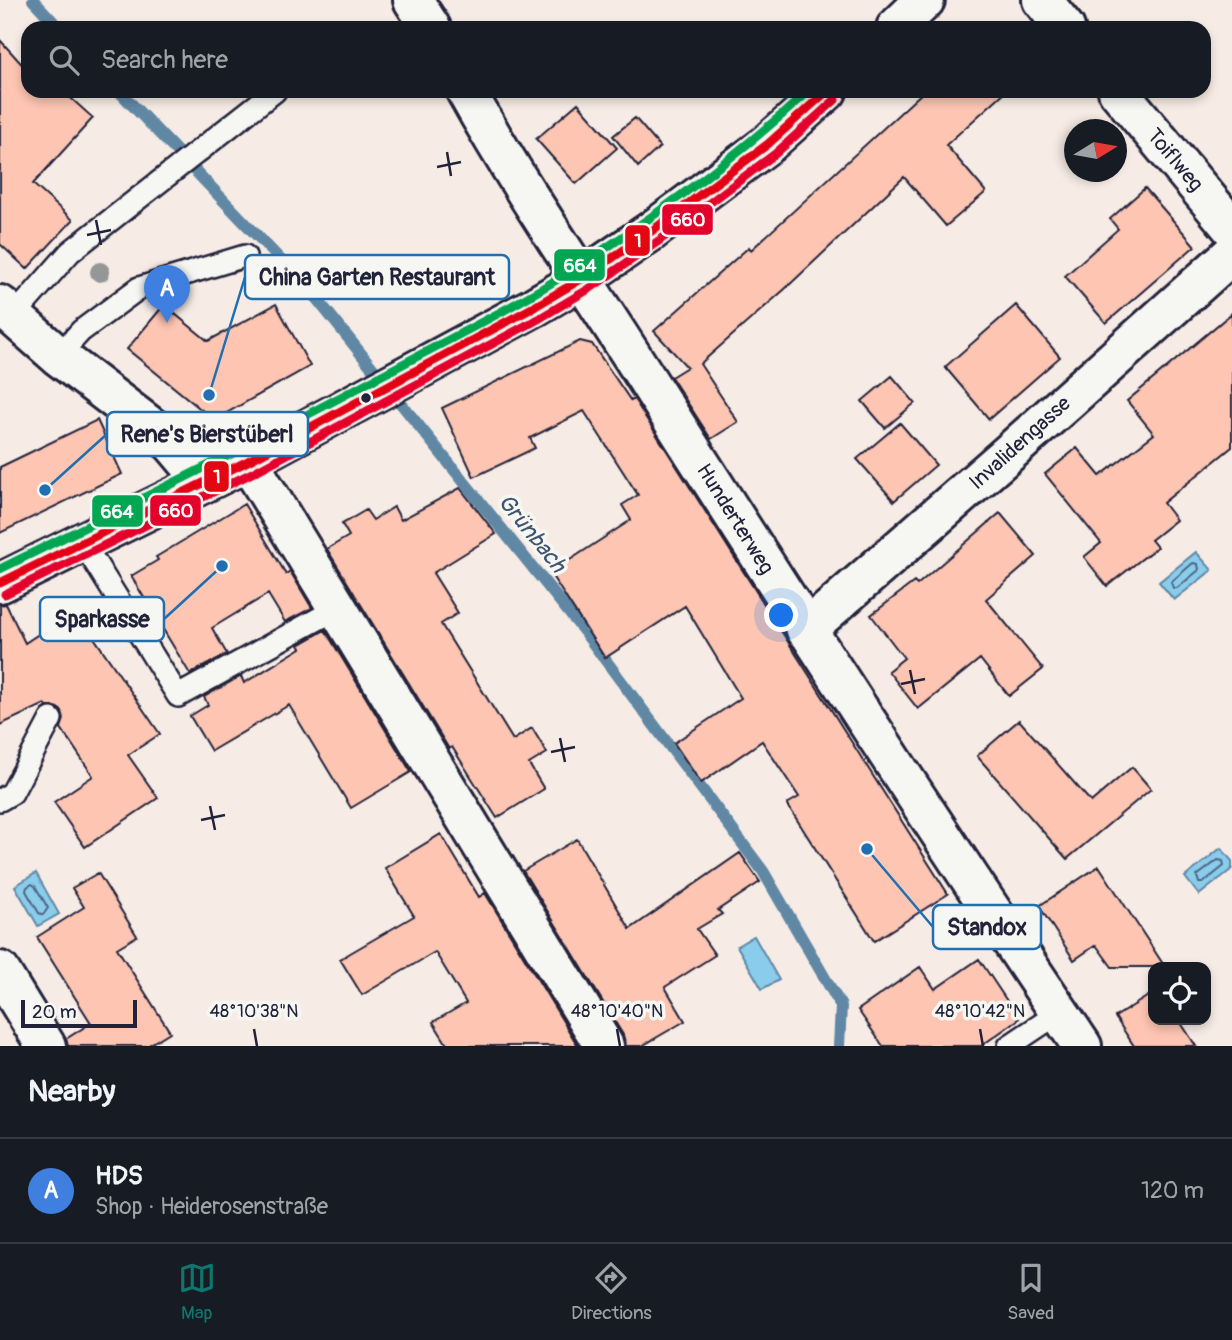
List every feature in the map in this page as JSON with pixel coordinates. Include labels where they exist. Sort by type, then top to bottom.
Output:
[{"type":"street","points":[[413,0],[426,21]]},
{"type":"street","points":[[903,21],[925,0]]},
{"type":"street","points":[[1042,0],[1059,21]]},
{"type":"street","name":"Hunderterweg","points":[[470,98],[498,149],[806,630],[1082,1046]]},
{"type":"street","points":[[0,583],[248,461],[415,373],[583,278],[653,230],[768,144],[819,98]]},
{"type":"street","name":"Toiflweg","points":[[1124,98],[1232,228]]},
{"type":"street","name":"Invalidengasse","points":[[806,630],[1232,254]]},
{"type":"street","points":[[6,311],[58,356],[172,443],[204,481]]},
{"type":"street","points":[[248,461],[604,1046]]},
{"type":"street","points":[[0,971],[46,1046]]},
{"type":"lane","points":[[6,311],[70,252],[266,98]]},
{"type":"lane","points":[[58,356],[80,331],[139,288],[245,257]]},
{"type":"lane","points":[[83,543],[178,696],[338,608]]},
{"type":"lane","points":[[0,800],[12,793],[51,719]]},
{"type":"lane","points":[[1009,1046],[1060,1012]]},
{"type":"water","points":[[1196,552],[1212,570],[1174,600],[1159,582]]},
{"type":"water","points":[[1221,848],[1232,861],[1232,869],[1199,895],[1185,877]]},
{"type":"water","points":[[36,873],[59,914],[38,926],[15,886]]},
{"type":"water","points":[[754,936],[779,980],[762,989],[737,946]]},
{"type":"building","points":[[0,40],[21,63],[21,98],[71,98],[93,118],[33,184],[73,220],[27,269],[0,244]]},
{"type":"building","points":[[916,98],[998,98],[946,145],[986,192],[946,226],[904,177],[785,289],[700,364],[738,422],[711,439],[671,377],[687,367],[654,331],[749,247],[751,250]]},
{"type":"building","points":[[578,103],[617,148],[576,184],[536,139]]},
{"type":"building","points":[[635,118],[660,147],[638,167],[613,136]]},
{"type":"building","points":[[1145,188],[1195,246],[1106,323],[1065,276],[1118,229],[1110,219]]},
{"type":"building","points":[[276,304],[310,366],[214,420],[127,349],[164,305],[208,341]]},
{"type":"building","points":[[1016,305],[1060,357],[989,419],[945,367]]},
{"type":"building","points":[[1232,313],[1232,447],[1163,503],[1176,520],[1151,540],[1157,547],[1107,586],[1084,557],[1101,543],[1045,474],[1077,448],[1100,476],[1154,434],[1127,401]]},
{"type":"building","points":[[580,341],[592,344],[631,401],[634,399],[948,894],[874,941],[787,804],[799,797],[762,741],[701,783],[674,743],[741,698],[685,606],[605,658],[550,573],[631,520],[622,505],[638,495],[584,411],[530,438],[535,448],[474,477],[442,408]]},
{"type":"building","points":[[892,376],[915,403],[885,428],[862,401]]},
{"type":"building","points":[[97,420],[122,474],[0,533],[0,467]]},
{"type":"building","points":[[900,423],[936,465],[894,501],[857,459]]},
{"type":"building","points":[[460,488],[496,534],[433,573],[458,613],[441,624],[513,740],[532,728],[547,753],[529,764],[544,789],[497,818],[452,747],[449,749],[327,549],[349,536],[342,524],[366,510],[373,520],[394,507],[401,520]]},
{"type":"building","points":[[244,504],[286,574],[290,571],[312,608],[285,622],[268,594],[212,628],[227,654],[190,674],[131,576],[158,560],[156,557]]},
{"type":"building","points":[[1000,513],[1036,556],[986,599],[1043,669],[1009,696],[980,659],[918,709],[888,671],[904,658],[871,615],[914,582],[917,585]]},
{"type":"building","points":[[6,604],[25,643],[75,610],[160,734],[128,755],[158,798],[85,847],[54,802],[93,776],[61,728],[64,719],[62,711],[45,704],[0,725],[0,605]]},
{"type":"building","points":[[325,630],[411,772],[351,808],[289,705],[211,751],[190,716],[208,705],[204,697],[241,676],[244,683]]},
{"type":"building","points":[[1019,720],[1091,802],[1132,767],[1151,789],[1067,859],[977,756]]},
{"type":"building","points":[[441,834],[479,897],[485,893],[578,1046],[448,1046],[433,1022],[466,1003],[435,952],[362,995],[340,959],[414,916],[385,868]]},
{"type":"building","points":[[577,839],[630,929],[740,853],[760,882],[718,910],[722,914],[697,929],[715,955],[665,987],[685,1021],[642,1046],[626,1046],[623,1035],[523,871]]},
{"type":"building","points":[[1099,866],[1162,962],[1148,962],[1148,967],[1112,967],[1096,945],[1074,960],[1039,906]]},
{"type":"building","points":[[98,873],[137,936],[117,948],[170,1032],[147,1046],[68,1046],[66,1039],[91,1023],[37,937],[84,907],[72,888]]},
{"type":"building","points":[[979,959],[1019,1019],[981,1046],[883,1046],[858,1010],[920,967],[935,989]]},
{"type":"building","points":[[1148,996],[1148,1025],[1182,1025],[1196,1046],[1134,1046],[1115,1017]]},
{"type":"waterway","name":"Grünbach","points":[[33,0],[52,21]]},
{"type":"waterway","name":"Grünbach","points":[[126,98],[313,294],[583,630],[763,871],[841,1006],[839,1046]]},
{"type":"transit line","name":"664","points":[[0,569],[287,425],[553,282],[637,227],[696,184],[801,98]]},
{"type":"transit line","name":"1","points":[[0,583],[248,461],[583,278],[653,230],[768,144],[819,98]]},
{"type":"transit line","name":"660","points":[[5,594],[254,472],[589,289],[775,154],[835,100]]},
{"type":"place","name":"HDS","points":[[167,323]]},
{"type":"place","name":"China Garten Restaurant","points":[[209,395]]},
{"type":"place","name":"Rene's Bierstüberl","points":[[45,490]]},
{"type":"place","name":"Sparkasse","points":[[222,566]]},
{"type":"place","name":"Standox","points":[[867,849]]}]
